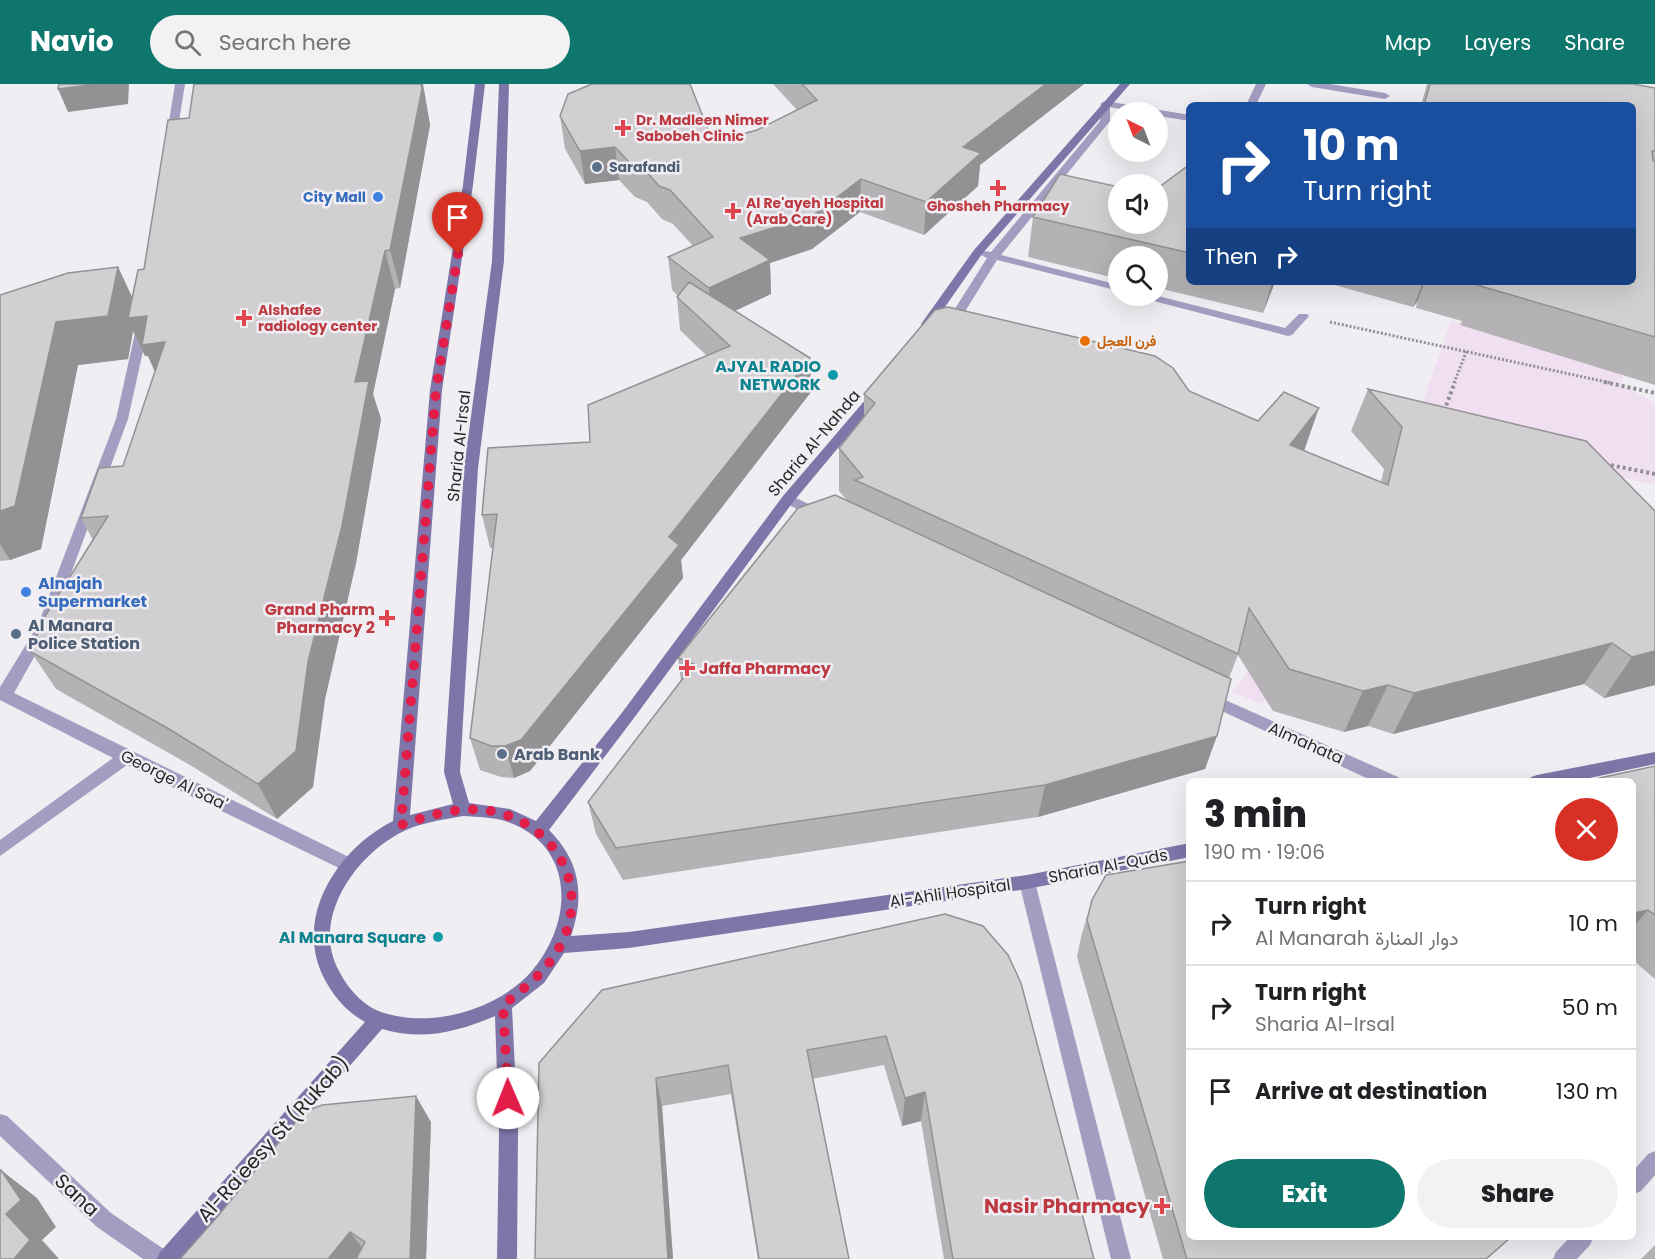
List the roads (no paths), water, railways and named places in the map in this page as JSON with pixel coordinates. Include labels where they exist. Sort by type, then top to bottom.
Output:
[{"type":"main road","name":"Sharia Al-Irsal","points":[[401,825],[436,390],[468,185],[480,84]]},
{"type":"main road","name":"Sharia Al-Irsal","points":[[463,810],[452,772],[471,468],[498,261],[504,84]]},
{"type":"main road","points":[[919,336],[978,252],[1105,104],[1125,84]]},
{"type":"main road","name":"Sharia Al-Nahda","points":[[538,831],[626,718],[788,499],[881,388]]},
{"type":"main road","points":[[1557,778],[1655,758]]},
{"type":"main road","points":[[463,810],[490,811],[516,818],[538,831],[555,848],[567,869],[570,885],[570,919],[560,945],[537,978],[503,1005],[462,1022],[419,1027],[379,1020],[346,999],[326,970],[320,935],[328,898],[349,865],[382,836],[401,825],[432,814],[463,810]]},
{"type":"main road","name":"Sharia Al-Quds","points":[[1027,882],[1186,851]]},
{"type":"main road","name":"Al-Ahli Hospital","points":[[560,945],[629,940],[1027,882]]},
{"type":"main road","points":[[503,1005],[507,1057],[509,1160],[507,1259]]},
{"type":"main road","name":"Al-Ra'eesy St (Rukab)","points":[[167,1259],[379,1020]]},
{"type":"street","points":[[169,152],[180,84]]},
{"type":"street","points":[[1252,102],[1261,84]]},
{"type":"street","points":[[1312,84],[1385,96]]},
{"type":"street","points":[[931,318],[958,325],[994,256],[1105,121],[1105,104],[1108,105]]},
{"type":"street","points":[[1168,115],[1186,117]]},
{"type":"street","points":[[978,252],[1108,285]]},
{"type":"street","points":[[1168,302],[1288,332],[1303,316]]},
{"type":"street","points":[[2,694],[45,625],[122,418],[145,312]]},
{"type":"street","points":[[788,499],[831,520]]},
{"type":"street","name":"Almahata","points":[[1189,689],[1383,778]]},
{"type":"street","name":"George Al Saa'","points":[[2,694],[349,865]]},
{"type":"street","points":[[0,849],[126,757]]},
{"type":"street","name":"Al-Ahli Hospital","points":[[1027,882],[1121,1259]]},
{"type":"street","name":"Sana","points":[[0,1123],[104,1220],[161,1259]]},
{"type":"street","points":[[1636,1182],[1655,1161]]},
{"type":"street","points":[[1563,1259],[1581,1240]]},
{"type":"place","name":"Dr. Madleen Nimer Sabobeh Clinic","points":[[623,128]]},
{"type":"place","name":"Sarafandi","points":[[597,167]]},
{"type":"place","name":"Ghosheh Pharmacy","points":[[998,188]]},
{"type":"place","name":"City Mall","points":[[378,197]]},
{"type":"place","name":"Al Re'ayeh Hospital (Arab Care)","points":[[733,211]]},
{"type":"place","name":"Alshafee radiology center","points":[[244,318]]},
{"type":"place","name":"فرن العجل","points":[[1085,341]]},
{"type":"place","name":"AJYAL RADIO NETWORK","points":[[833,375]]},
{"type":"place","name":"Alnajah Supermarket","points":[[26,592]]},
{"type":"place","name":"Grand Pharm Pharmacy 2","points":[[387,618]]},
{"type":"place","name":"Al Manara Police Station","points":[[16,634]]},
{"type":"place","name":"Jaffa Pharmacy","points":[[687,668]]},
{"type":"place","name":"Arab Bank","points":[[502,754]]},
{"type":"place","name":"Al Manara Square","points":[[438,937]]},
{"type":"place","name":"Nasir Pharmacy","points":[[1162,1206]]}]
